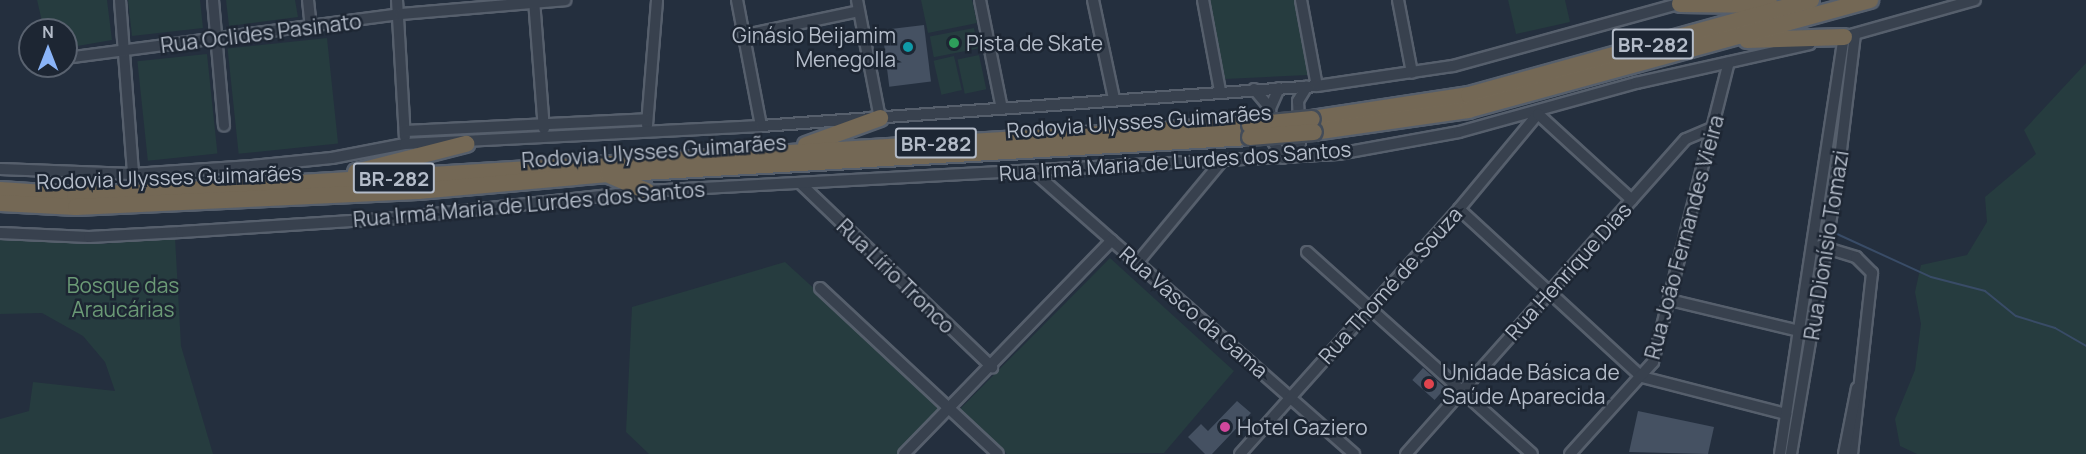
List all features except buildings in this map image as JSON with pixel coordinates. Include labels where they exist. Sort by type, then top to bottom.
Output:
[{"type":"highway","name":"Rodovia Ulysses Guimarães","points":[[1313,125],[1469,95],[1811,0]]},
{"type":"highway","name":"Rodovia Ulysses Guimarães","points":[[0,203],[153,204],[418,191],[608,174],[1250,131],[1458,112],[1870,0]]},
{"type":"highway","points":[[1683,1],[1789,5]]},
{"type":"highway","points":[[1704,44],[1850,36]]},
{"type":"highway","points":[[788,151],[880,118]]},
{"type":"highway","name":"Rodovia Ulysses Guimarães","points":[[0,190],[75,195],[318,182],[788,151],[1250,131]]},
{"type":"highway","points":[[318,182],[466,144]]},
{"type":"highway","points":[[608,174],[647,191]]},
{"type":"street","points":[[120,0],[133,174]]},
{"type":"street","points":[[213,0],[224,126]]},
{"type":"street","points":[[308,0],[311,28]]},
{"type":"street","points":[[397,0],[400,14],[405,144]]},
{"type":"street","name":"Rua Oclides Pasinato","points":[[78,56],[311,28],[400,14],[565,0]]},
{"type":"street","points":[[646,131],[657,0]]},
{"type":"street","points":[[737,0],[761,126]]},
{"type":"street","points":[[980,0],[1002,110]]},
{"type":"street","points":[[1094,0],[1114,99]]},
{"type":"street","points":[[1203,0],[1220,91]]},
{"type":"street","points":[[1301,0],[1312,86],[1298,102],[1300,143],[1313,156]]},
{"type":"street","points":[[1398,0],[1412,73]]},
{"type":"street","name":"Rua Irmã Maria de Lurdes dos Santos","points":[[0,233],[89,237],[398,218],[647,191],[1313,156],[1459,132],[1538,114],[1636,83],[1850,36],[1975,0]]},
{"type":"street","points":[[405,131],[646,131],[761,126],[1312,86],[1412,73],[1542,44],[1683,1]]},
{"type":"street","points":[[534,2],[544,130]]},
{"type":"street","points":[[745,35],[858,5],[880,118]]},
{"type":"street","name":"Rua Dionísio Tomazi","points":[[1791,454],[1820,280],[1819,246],[1824,179],[1838,90],[1850,36]]},
{"type":"street","name":"Rua Dionísio Tomazi","points":[[1780,454],[1808,278],[1837,183],[1850,92],[1850,36]]},
{"type":"street","name":"Rua João Fernandes Vieira","points":[[1570,454],[1642,377],[1653,362],[1729,62]]},
{"type":"street","points":[[1283,88],[1298,102]]},
{"type":"street","points":[[1261,159],[1272,140],[1270,108],[1283,88]]},
{"type":"street","points":[[1254,90],[1270,108]]},
{"type":"street","points":[[1838,90],[1850,92]]},
{"type":"street","points":[[1538,114],[1632,200]]},
{"type":"street","name":"Rua Thomé de Souza","points":[[1240,454],[1459,209],[1538,114]]},
{"type":"street","points":[[0,169],[133,174],[332,158],[405,144],[466,144],[544,130],[647,119]]},
{"type":"street","name":"Rua Henrique Dias","points":[[1406,454],[1548,291],[1686,139],[1714,127]]},
{"type":"street","points":[[1272,140],[1288,157],[1300,143]]},
{"type":"street","points":[[1830,140],[1843,143]]},
{"type":"street","points":[[1138,262],[1221,162]]},
{"type":"street","name":"Rua Vasco da Gama","points":[[1034,171],[1354,454]]},
{"type":"street","points":[[1824,179],[1837,183]]},
{"type":"street","name":"Rua Lírio Tronco","points":[[801,184],[992,367]]},
{"type":"street","points":[[1459,209],[1642,377],[1786,414]]},
{"type":"street","points":[[904,454],[992,367],[1112,240]]},
{"type":"street","points":[[1819,246],[1856,257],[1872,273],[1851,454]]},
{"type":"street","points":[[1307,252],[1371,305],[1532,454]]},
{"type":"street","points":[[1808,278],[1820,280]]},
{"type":"street","points":[[820,288],[998,454]]},
{"type":"street","points":[[1670,300],[1811,334]]},
{"type":"street","points":[[1844,454],[1859,386]]},
{"type":"green space","points":[[37,0],[107,0],[112,40],[78,46],[78,18],[41,18]]},
{"type":"green space","points":[[128,0],[200,0],[203,28],[132,36]]},
{"type":"green space","points":[[226,0],[295,0],[298,17],[229,26]]},
{"type":"green space","points":[[921,0],[972,0],[977,23],[928,33]]},
{"type":"green space","points":[[1210,0],[1295,0],[1308,75],[1225,79]]},
{"type":"green space","points":[[1508,0],[1565,0],[1570,22],[1516,34]]},
{"type":"green space","name":"Pista de Skate","points":[[974,28],[978,49],[934,57],[930,37]]},
{"type":"green space","points":[[327,38],[338,143],[239,154],[228,48]]},
{"type":"green space","points":[[207,54],[217,153],[148,161],[137,61]]},
{"type":"green space","points":[[979,55],[986,89],[965,94],[957,60]]},
{"type":"green space","points":[[954,56],[962,90],[941,95],[934,61]]},
{"type":"green space","points":[[2086,63],[2086,454],[1917,454],[1900,446],[1895,419],[1915,370],[1921,324],[1915,292],[1921,265],[1967,255],[1987,222],[1985,197],[2036,154],[2024,130]]},
{"type":"green space","name":"Bosque das Araucárias","points":[[175,237],[181,346],[213,454],[0,454],[0,419],[29,411],[33,382],[115,391],[105,362],[83,336],[42,313],[0,314],[0,240],[102,244]]},
{"type":"green space","points":[[1110,258],[1234,371],[1164,453],[1007,454],[960,409]]},
{"type":"green space","points":[[785,262],[944,407],[900,454],[649,454],[626,432],[632,307]]},
{"type":"waterway","points":[[1837,234],[1931,277],[1985,291],[2016,316],[2055,328],[2086,346]]},
{"type":"place","name":"Pista de Skate","points":[[954,43]]},
{"type":"place","name":"Ginásio Beijamim Menegolla","points":[[908,47]]},
{"type":"place","name":"Unidade Básica de Saúde Aparecida","points":[[1429,384]]},
{"type":"place","name":"Hotel Gaziero","points":[[1225,427]]}]
